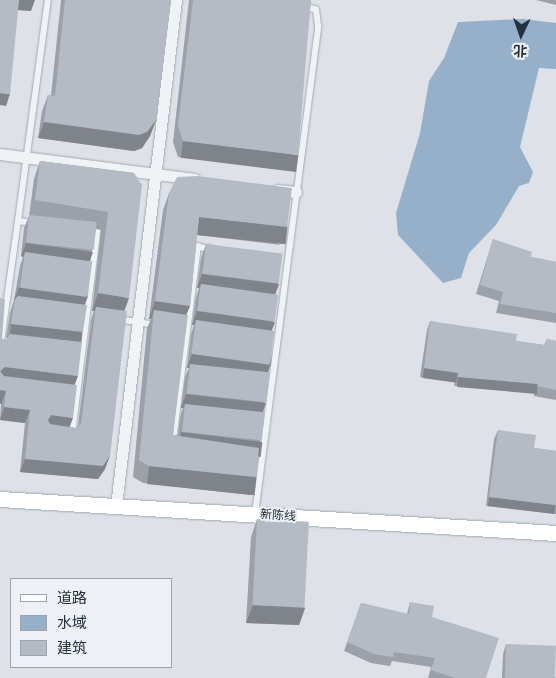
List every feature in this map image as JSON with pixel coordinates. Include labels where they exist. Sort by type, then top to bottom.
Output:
[{"type":"street","points":[[116,506],[176,0]]},
{"type":"street","points":[[0,154],[202,180]]},
{"type":"street","points":[[268,188],[296,192]]},
{"type":"street","name":"新陈线","points":[[0,499],[556,533]]},
{"type":"lane","points":[[10,343],[0,345],[48,0]]},
{"type":"lane","points":[[255,514],[319,14],[316,10],[295,6]]},
{"type":"lane","points":[[18,221],[37,224]]},
{"type":"lane","points":[[64,435],[72,436],[97,232],[77,229]]},
{"type":"lane","points":[[171,450],[198,247],[225,250]]},
{"type":"lane","points":[[279,257],[288,258]]},
{"type":"lane","points":[[12,260],[21,262]]},
{"type":"lane","points":[[83,270],[92,271]]},
{"type":"lane","points":[[192,292],[201,293]]},
{"type":"lane","points":[[273,302],[282,303]]},
{"type":"lane","points":[[6,304],[15,305]]},
{"type":"lane","points":[[78,314],[95,316]]},
{"type":"lane","points":[[112,319],[162,325]]},
{"type":"lane","points":[[179,328],[196,330]]},
{"type":"lane","points":[[268,340],[277,341]]},
{"type":"lane","points":[[73,350],[82,351]]},
{"type":"lane","points":[[181,372],[190,373]]},
{"type":"lane","points":[[263,381],[272,382]]},
{"type":"lane","points":[[67,393],[77,394]]},
{"type":"lane","points":[[176,412],[185,413]]},
{"type":"lane","points":[[258,421],[267,422]]},
{"type":"lane","points":[[252,461],[262,462]]},
{"type":"water","points":[[523,19],[556,23],[556,69],[539,68],[520,147],[533,172],[529,183],[519,186],[496,225],[469,253],[461,278],[443,283],[398,235],[396,213],[420,133],[429,81],[444,58],[458,22]]},
{"type":"building","points":[[0,0],[19,0],[10,94],[0,93]]},
{"type":"building","points":[[65,0],[171,0],[156,120],[147,132],[139,135],[44,122],[48,95],[55,96]]},
{"type":"building","points":[[193,0],[311,0],[298,155],[183,141],[178,126]]},
{"type":"building","points":[[40,161],[134,173],[142,185],[129,298],[98,293],[108,212],[35,200]]},
{"type":"building","points":[[198,176],[292,188],[287,227],[199,217],[190,306],[155,301],[169,193],[177,177]]},
{"type":"building","points":[[29,215],[97,222],[94,250],[26,243]]},
{"type":"building","points":[[493,239],[532,252],[531,257],[556,262],[556,313],[500,304],[503,292],[480,285]]},
{"type":"building","points":[[206,244],[282,253],[279,283],[202,274]]},
{"type":"building","points":[[25,252],[92,261],[87,297],[20,288]]},
{"type":"building","points":[[201,284],[278,295],[274,322],[197,311]]},
{"type":"building","points":[[18,296],[87,305],[83,332],[11,324],[15,299]]},
{"type":"building","points":[[0,298],[5,299],[2,339],[7,340],[10,334],[82,342],[78,376],[5,367],[0,371]]},
{"type":"building","points":[[96,307],[127,311],[110,456],[103,466],[25,459],[30,410],[4,407],[6,391],[0,390],[0,371],[4,376],[77,385],[73,418],[51,415],[48,420],[50,424],[76,428],[81,424]]},
{"type":"building","points":[[154,310],[188,315],[173,435],[259,448],[256,477],[149,466],[139,460]]},
{"type":"building","points":[[196,320],[274,331],[269,365],[191,354]]},
{"type":"building","points":[[430,321],[517,334],[516,341],[545,345],[547,339],[556,341],[556,390],[537,386],[538,384],[458,377],[458,373],[424,368]]},
{"type":"building","points":[[190,364],[270,372],[266,402],[187,394]]},
{"type":"building","points":[[185,404],[265,412],[262,440],[182,432]]},
{"type":"building","points":[[498,430],[536,435],[534,448],[556,451],[556,505],[489,497]]},
{"type":"building","points":[[257,519],[309,522],[304,608],[252,605]]},
{"type":"building","points":[[410,602],[434,606],[432,617],[499,638],[486,678],[455,678],[431,670],[435,658],[394,652],[393,657],[374,654],[347,642],[361,603],[409,614]]},
{"type":"building","points":[[506,644],[556,646],[555,678],[505,678]]}]
